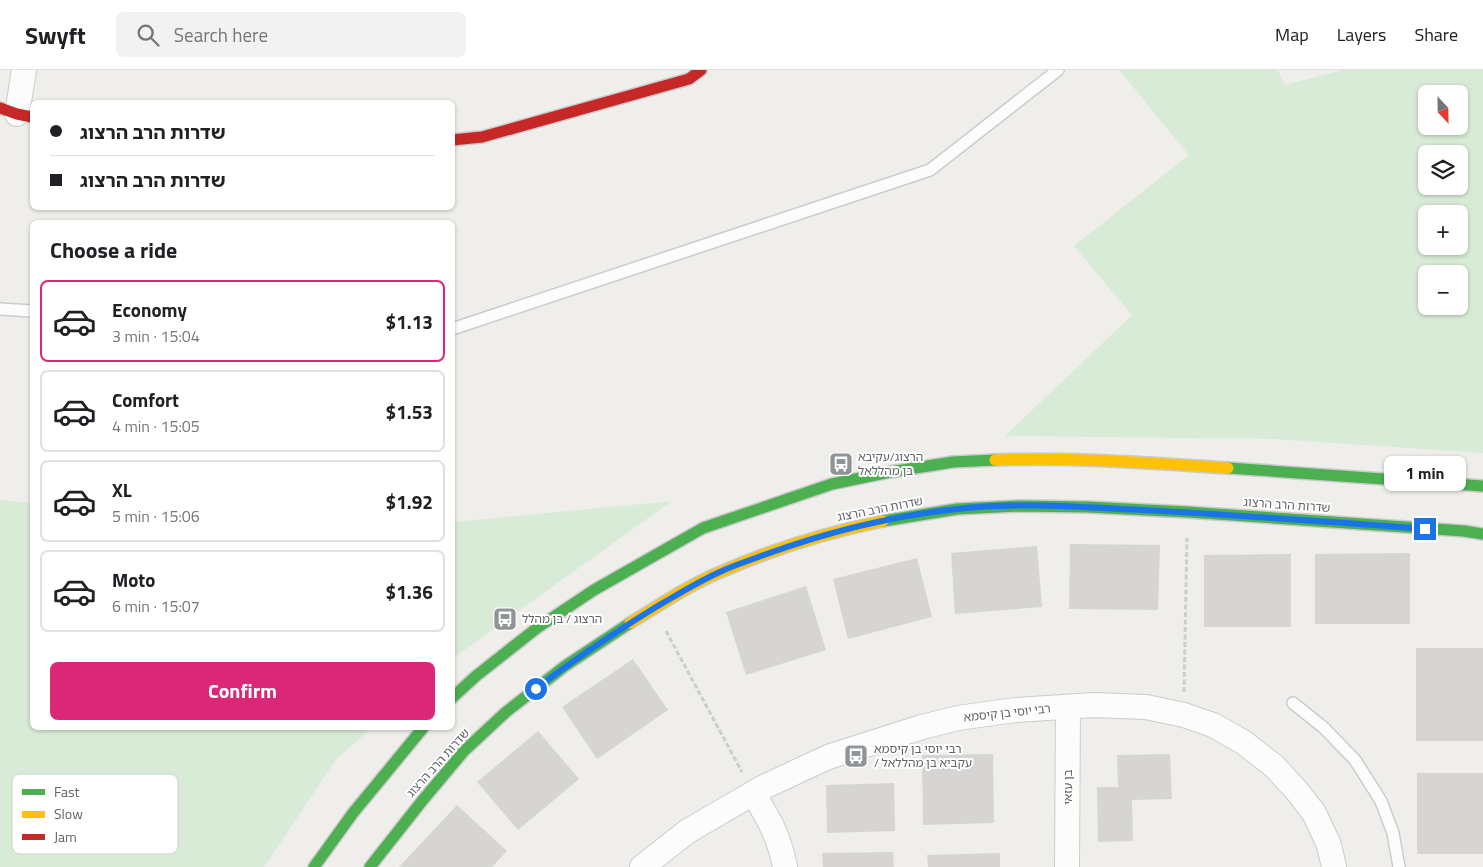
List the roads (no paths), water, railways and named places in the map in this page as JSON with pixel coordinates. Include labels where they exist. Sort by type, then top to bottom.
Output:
[{"type":"main road","points":[[455,140],[482,137],[510,130],[689,79],[701,70]]},
{"type":"main road","points":[[455,695],[476,676],[537,628],[594,590],[703,528],[832,484],[890,472],[952,462],[1020,459],[1089,460],[1483,486]]},
{"type":"main road","name":"שדרות הרב הרצוג","points":[[370,867],[464,751],[506,712],[565,666],[619,629],[722,571],[844,529],[957,509],[1020,506],[1187,512],[1464,531],[1483,534]]},
{"type":"main road","points":[[314,867],[385,772],[421,730]]},
{"type":"street","points":[[17,113],[24,70]]},
{"type":"street","name":"רבי יוסי בן קיסמא","points":[[642,867],[688,831],[753,793],[828,756],[958,718],[1015,710],[1094,705],[1146,707],[1184,715],[1213,725],[1243,742],[1274,766],[1314,813],[1329,845],[1334,867]]},
{"type":"street","name":"בן עזאי","points":[[1067,867],[1068,707]]},
{"type":"street","points":[[753,793],[774,829],[782,851],[785,867]]},
{"type":"lane","points":[[455,328],[930,170],[1058,70]]},
{"type":"lane","points":[[0,309],[30,311]]},
{"type":"lane","points":[[1293,704],[1324,728],[1356,760],[1381,801],[1392,833],[1399,867]]},
{"type":"place","name":"הרצוג/עקיבא בן מהללאל","points":[[841,464]]},
{"type":"place","name":"הרצוג / בן מהלל","points":[[505,619]]},
{"type":"place","name":"רבי יוסי בן קיסמא / עקביא בן מהללאל","points":[[856,756]]}]
